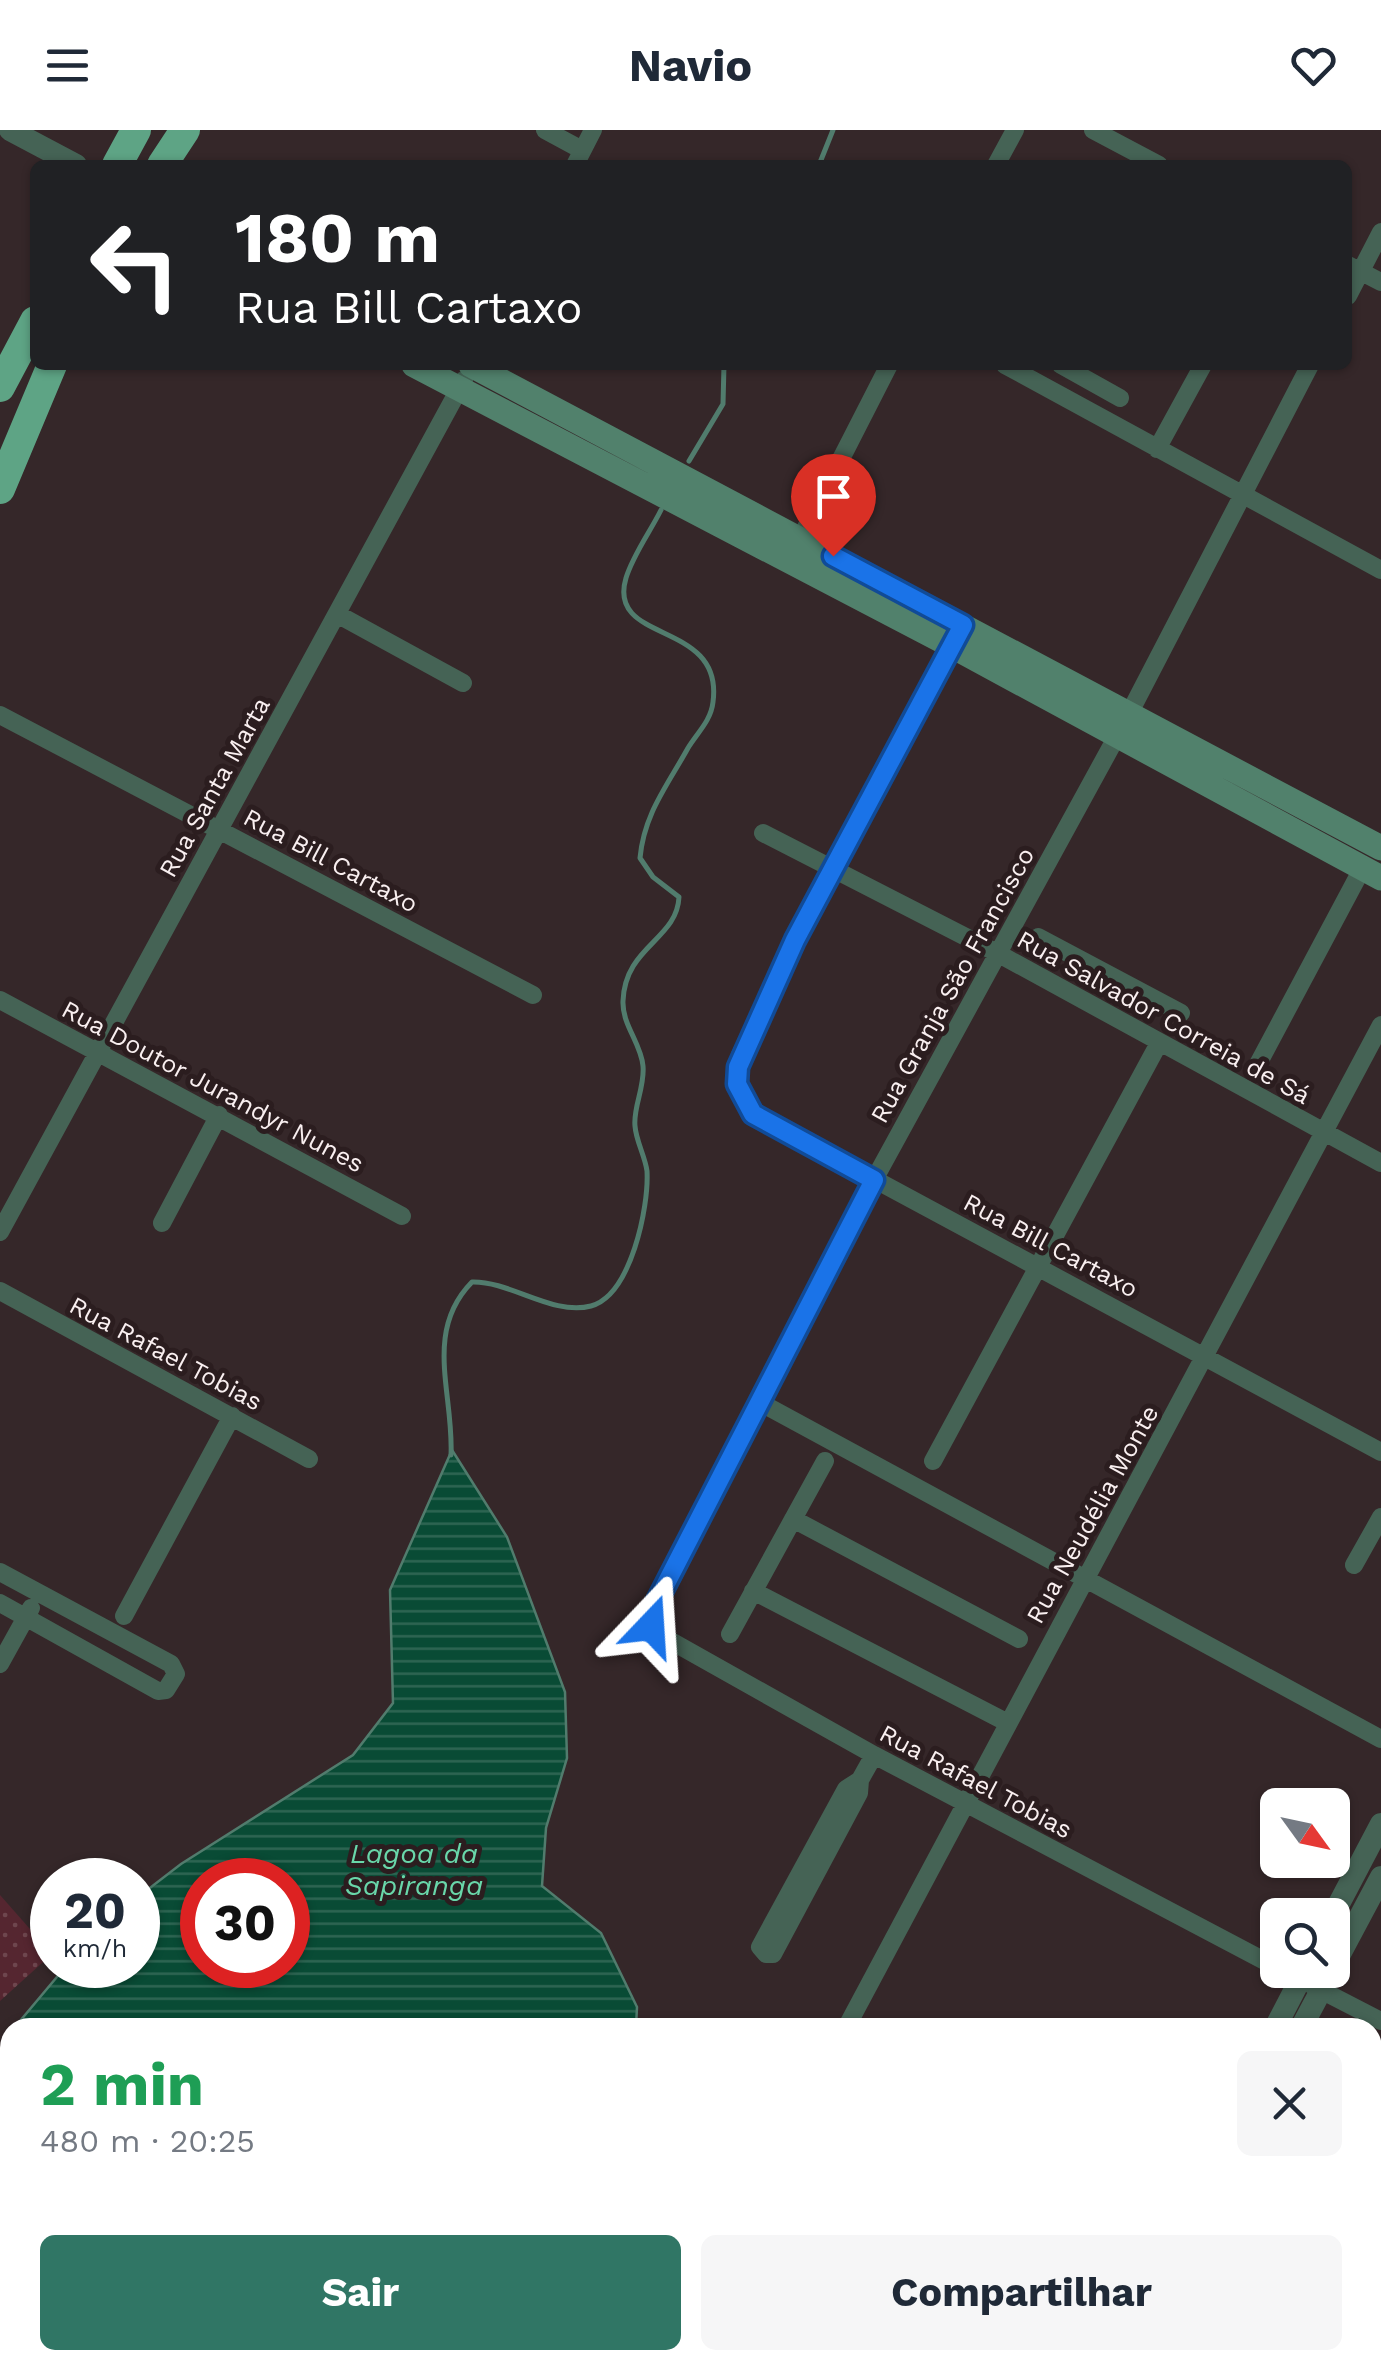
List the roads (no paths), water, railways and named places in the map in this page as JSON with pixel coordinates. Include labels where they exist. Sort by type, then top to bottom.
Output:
[{"type":"highway","points":[[120,160],[136,130]]},
{"type":"highway","points":[[165,160],[185,130]]},
{"type":"highway","points":[[0,388],[30,331]]},
{"type":"highway","points":[[0,488],[50,370]]},
{"type":"main road","points":[[423,370],[788,562],[957,635]]},
{"type":"main road","points":[[481,370],[800,538],[957,635],[1122,725],[1372,872]]},
{"type":"main road","points":[[1122,725],[1381,848]]},
{"type":"street","points":[[10,130],[67,160]]},
{"type":"street","points":[[546,130],[578,158],[593,130]]},
{"type":"street","points":[[999,160],[1015,130]]},
{"type":"street","points":[[1093,130],[1150,160]]},
{"type":"street","points":[[1381,232],[1354,268],[1381,282]]},
{"type":"street","name":"Rua Santa Marta","points":[[0,1232],[469,370]]},
{"type":"street","points":[[788,562],[886,370]]},
{"type":"street","points":[[1014,370],[1381,570]]},
{"type":"street","points":[[1070,370],[1120,398]]},
{"type":"street","points":[[1157,449],[1200,370]]},
{"type":"street","name":"Rua Granja São Francisco","points":[[655,1632],[650,1620],[655,1605],[759,1402],[1307,370]]},
{"type":"street","points":[[337,614],[463,683]]},
{"type":"street","points":[[831,870],[957,635]]},
{"type":"street","name":"Rua Bill Cartaxo","points":[[0,715],[533,995]]},
{"type":"street","name":"Rua Salvador Correia de Sá","points":[[764,832],[998,954],[1381,1163]]},
{"type":"street","name":"Rua Bill Cartaxo","points":[[831,870],[740,1056],[737,1084],[753,1114],[1381,1452]]},
{"type":"street","points":[[1256,1066],[1372,872]]},
{"type":"street","points":[[1038,937],[1180,1013]]},
{"type":"street","points":[[1067,992],[1082,961]]},
{"type":"street","name":"Rua Doutor Jurandyr Nunes","points":[[0,1000],[402,1216]]},
{"type":"street","name":"Rua Neudélia Monte","points":[[851,2018],[1381,1025]]},
{"type":"street","points":[[933,1461],[1159,1044]]},
{"type":"street","points":[[162,1223],[218,1116]]},
{"type":"street","name":"Rua Rafael Tobias","points":[[0,1292],[309,1458]]},
{"type":"street","points":[[759,1402],[1381,1739]]},
{"type":"street","points":[[124,1616],[232,1416]]},
{"type":"street","points":[[730,1634],[825,1461]]},
{"type":"street","points":[[793,1518],[1019,1640]]},
{"type":"street","points":[[1354,1566],[1381,1518]]},
{"type":"street","points":[[0,1572],[172,1664],[176,1674],[166,1690],[154,1689],[0,1602]]},
{"type":"street","points":[[753,1591],[1008,1723]]},
{"type":"street","points":[[0,1664],[39,1593]]},
{"type":"street","name":"Rua Rafael Tobias","points":[[655,1632],[874,1755],[1260,1956]]},
{"type":"street","points":[[860,1780],[846,1789],[760,1947],[766,1954],[772,1954],[859,1793],[860,1780],[874,1755]]},
{"type":"street","points":[[1342,1898],[1381,1824]]},
{"type":"street","points":[[1350,1936],[1381,1877]]},
{"type":"street","points":[[1278,2018],[1286,1988]]},
{"type":"street","points":[[1307,2018],[1323,1988]]},
{"type":"street","name":"Rua Rafael Tobias","points":[[1343,1988],[1378,2018]]},
{"type":"water","name":"Lagoa da Sapiranga","points":[[452,1450],[507,1537],[565,1692],[567,1758],[546,1828],[542,1886],[601,1933],[637,2007],[636,2018],[23,2018],[48,1988],[160,1988],[160,1880],[180,1865],[180,1988],[310,1988],[310,1858],[190,1858],[353,1755],[393,1703],[390,1590]]},
{"type":"waterway","points":[[821,160],[833,130]]},
{"type":"waterway","points":[[689,461],[723,404],[724,370]]},
{"type":"waterway","points":[[451,1455],[445,1343],[457,1301],[472,1282],[502,1287],[546,1303],[591,1306],[605,1299],[617,1285],[641,1227],[647,1171],[635,1119],[643,1066],[625,1018],[623,1001],[632,968],[670,924],[679,897],[653,877],[640,858],[642,842],[651,814],[707,721],[713,702],[712,676],[701,657],[633,614],[624,599],[629,569],[661,510]]}]
